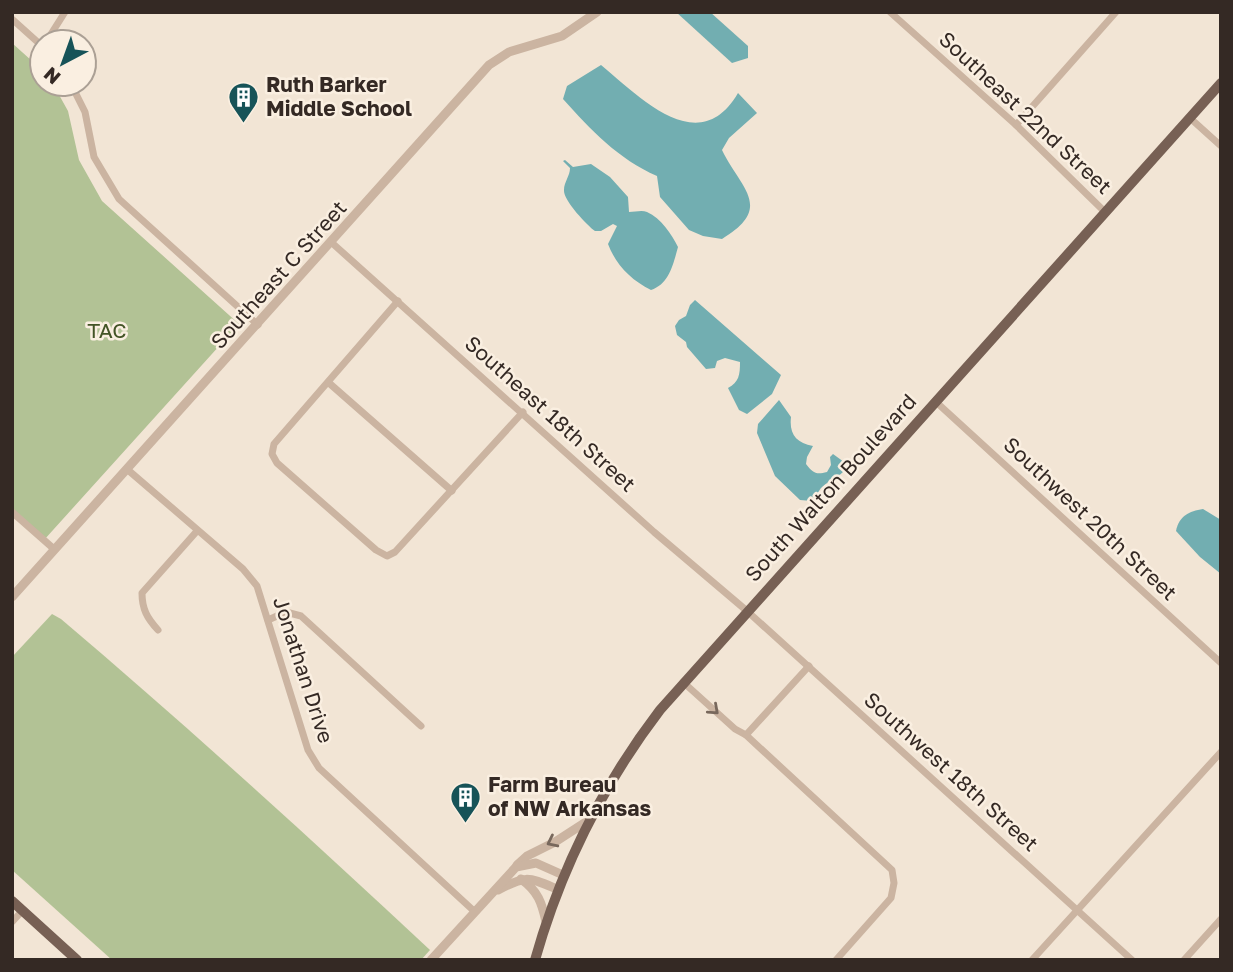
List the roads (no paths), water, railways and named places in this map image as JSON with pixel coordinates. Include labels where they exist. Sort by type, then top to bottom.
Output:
[{"type":"main road","name":"South Walton Boulevard","points":[[535,960],[545,922],[563,875],[589,820],[637,740],[683,682],[1221,83]]},
{"type":"main road","points":[[12,901],[77,960]]},
{"type":"street","points":[[55,28],[65,12]]},
{"type":"street","name":"Southeast C Street","points":[[12,597],[489,65],[509,52],[562,36],[597,12]]},
{"type":"street","name":"Southeast 22nd Street","points":[[890,12],[1016,125],[1105,212]]},
{"type":"street","points":[[1016,125],[1116,12]]},
{"type":"street","points":[[12,19],[28,33]]},
{"type":"street","points":[[78,98],[85,112],[94,157],[119,199],[258,325]]},
{"type":"street","points":[[1190,118],[1221,146]]},
{"type":"street","name":"Southeast 18th Street","points":[[331,242],[654,532],[747,611]]},
{"type":"street","points":[[398,302],[274,444],[272,454],[277,463],[387,556],[395,552],[523,412]]},
{"type":"street","points":[[329,383],[452,491]]},
{"type":"street","name":"Southwest 20th Street","points":[[935,401],[1221,663]]},
{"type":"street","name":"Jonathan Drive","points":[[128,470],[243,569],[257,586],[308,751],[319,768],[475,912]]},
{"type":"street","points":[[12,512],[54,549]]},
{"type":"street","points":[[158,630],[142,607],[142,593],[197,531]]},
{"type":"street","name":"Southwest 18th Street","points":[[747,611],[1132,960]]},
{"type":"street","points":[[268,621],[286,612],[301,616],[421,726]]},
{"type":"street","points":[[746,735],[808,666]]},
{"type":"street","points":[[683,682],[735,729],[746,735],[892,870],[894,888],[891,898],[836,960]]},
{"type":"street","points":[[1032,960],[1221,752]]},
{"type":"street","points":[[431,960],[527,856],[589,820]]},
{"type":"street","points":[[516,867],[536,863],[563,875]]},
{"type":"street","points":[[490,895],[521,879],[530,878],[557,889]]},
{"type":"street","points":[[521,879],[534,888],[541,901],[545,922]]},
{"type":"street","points":[[12,922],[23,911]]},
{"type":"street","points":[[1184,960],[1221,919]]},
{"type":"water","points":[[676,12],[710,12],[748,46],[748,58],[732,63]]},
{"type":"water","points":[[601,65],[651,106],[688,122],[706,121],[723,112],[738,93],[757,113],[729,138],[722,150],[749,197],[747,217],[738,228],[722,239],[703,236],[689,230],[660,197],[657,176],[618,152],[595,133],[563,99],[567,86]]},
{"type":"water","points":[[563,161],[573,167],[591,164],[610,177],[628,197],[629,212],[647,212],[657,218],[669,232],[678,247],[666,279],[657,287],[651,290],[637,282],[615,259],[608,244],[617,226],[613,224],[601,231],[595,231],[571,206],[564,190],[570,168]]},
{"type":"water","points":[[695,300],[781,375],[772,394],[747,414],[739,410],[728,388],[738,378],[740,362],[725,358],[717,361],[715,368],[706,369],[687,347],[686,342],[677,335],[675,326],[686,316]]},
{"type":"water","points":[[779,400],[791,417],[791,428],[795,437],[802,443],[813,446],[806,464],[811,469],[817,473],[827,472],[833,454],[844,462],[846,469],[822,487],[812,501],[800,500],[775,476],[757,433],[758,424]]},
{"type":"water","points":[[1203,509],[1221,520],[1221,574],[1200,557],[1176,531],[1185,515]]},
{"type":"place","name":"Ruth Barker Middle School","points":[[243,124]]},
{"type":"place","name":"Farm Bureau of NW Arkansas","points":[[465,824]]},
{"type":"park label","name":"TAC","points":[[107,331]]}]
